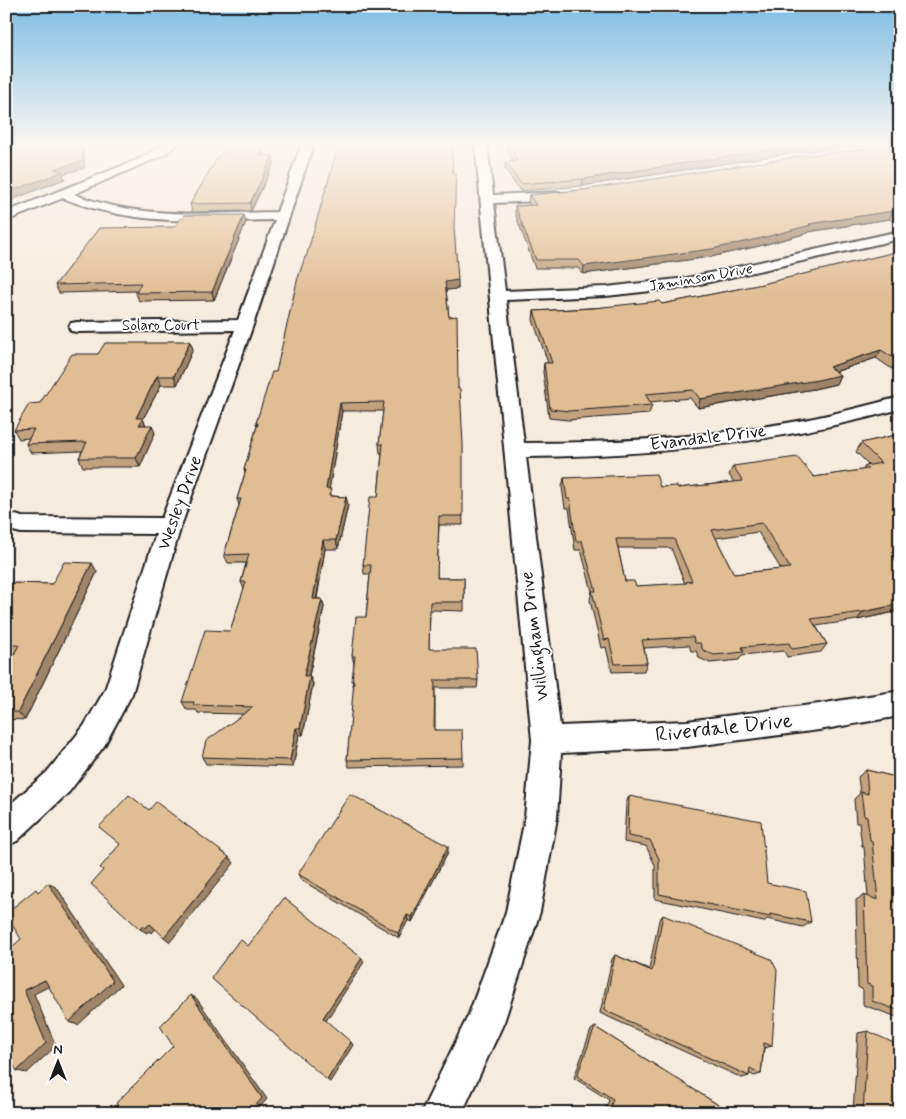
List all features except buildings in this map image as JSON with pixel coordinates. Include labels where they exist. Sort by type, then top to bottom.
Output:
[{"type":"street","points":[[6,217],[61,195]]},
{"type":"street","points":[[66,195],[82,203],[114,211],[139,214],[283,216]]},
{"type":"street","name":"Wesley Drive","points":[[6,830],[58,782],[94,736],[118,694],[170,526],[245,326],[290,195]]},
{"type":"street","name":"Willingham Drive","points":[[441,1113],[485,1022],[523,912],[542,818],[547,740],[487,195]]},
{"type":"street","points":[[487,199],[518,199],[559,195]]},
{"type":"street","name":"Jaminson Drive","points":[[498,296],[575,294],[653,288],[741,272],[900,235]]},
{"type":"street","name":"Solaro Court","points":[[77,327],[245,326]]},
{"type":"street","name":"Evandale Drive","points":[[514,450],[633,447],[747,435],[808,426],[900,403]]},
{"type":"street","points":[[6,520],[21,525],[170,526]]},
{"type":"street","name":"Riverdale Drive","points":[[547,740],[687,734],[819,718],[900,703]]}]
